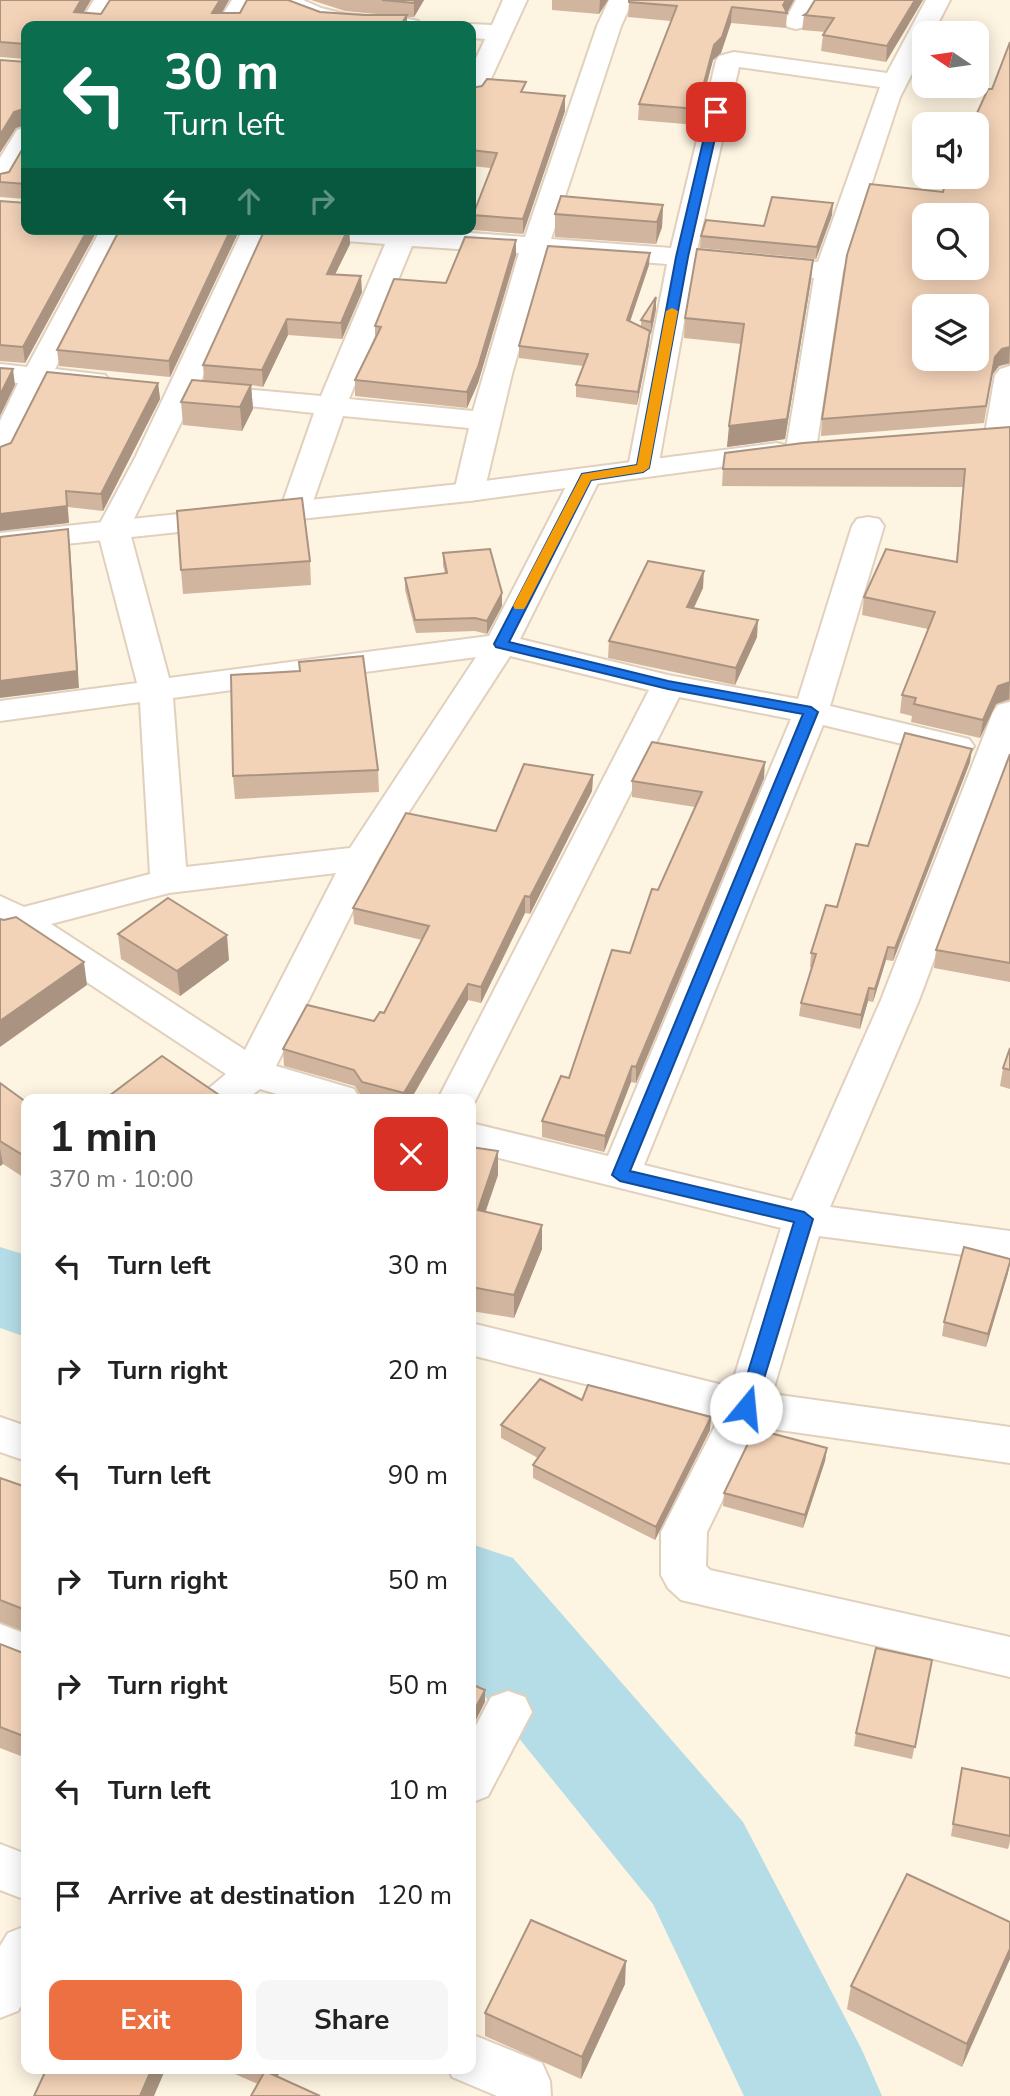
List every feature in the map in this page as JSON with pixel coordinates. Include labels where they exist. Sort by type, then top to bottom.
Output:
[{"type":"street","points":[[93,21],[106,0]]},
{"type":"street","points":[[231,21],[244,0]]},
{"type":"street","points":[[286,0],[298,9],[344,21]]},
{"type":"street","points":[[476,83],[515,0]]},
{"type":"street","points":[[469,492],[484,421],[535,248],[609,26],[621,0]]},
{"type":"street","points":[[796,22],[808,0]]},
{"type":"street","points":[[0,542],[469,492],[814,448],[829,271],[887,97],[938,0]]},
{"type":"street","points":[[476,31],[500,33]]},
{"type":"street","points":[[643,468],[682,257],[728,61],[895,82]]},
{"type":"street","points":[[0,180],[21,144]]},
{"type":"street","points":[[0,452],[37,375],[113,235]]},
{"type":"street","points":[[169,881],[156,691],[113,529],[169,390],[254,235]]},
{"type":"street","points":[[295,510],[332,404],[402,235]]},
{"type":"street","points":[[421,235],[535,248],[682,257],[829,271]]},
{"type":"street","points":[[0,373],[116,384]]},
{"type":"street","points":[[994,434],[1010,375]]},
{"type":"street","points":[[169,390],[484,421]]},
{"type":"street","points":[[228,1094],[253,1073],[361,858],[501,644],[586,477]]},
{"type":"street","points":[[620,1175],[811,712],[868,526]]},
{"type":"street","points":[[0,710],[501,644],[668,685],[811,712],[1002,757]]},
{"type":"street","points":[[461,1094],[668,685]]},
{"type":"street","points":[[1010,712],[1002,757],[901,1000],[804,1219],[746,1408],[684,1532],[682,1554],[684,1575],[697,1586],[1010,1657]]},
{"type":"street","points":[[7,921],[169,881],[361,858]]},
{"type":"street","points":[[7,921],[253,1073],[323,1094]]},
{"type":"street","points":[[476,1138],[804,1219],[1010,1246]]},
{"type":"street","points":[[476,1340],[746,1408],[1010,1445]]},
{"type":"street","points":[[0,1434],[21,1442]]},
{"type":"street","points":[[0,1644],[21,1652]]},
{"type":"street","points":[[476,1772],[508,1712]]},
{"type":"street","points":[[0,1867],[21,1875]]},
{"type":"street","points":[[0,1994],[21,1958]]},
{"type":"street","points":[[476,2061],[523,2081],[524,2096]]},
{"type":"building","points":[[0,0],[81,0],[74,12],[101,14],[110,0],[220,0],[212,13],[240,13],[247,0],[288,0],[320,12],[407,15],[403,21],[21,21],[21,44],[0,42]]},
{"type":"building","points":[[382,0],[415,0],[414,3]]},
{"type":"building","points":[[629,0],[786,0],[783,5],[787,13],[732,7],[722,37],[714,45],[697,109],[639,104],[677,6]]},
{"type":"building","points":[[815,0],[915,0],[887,46],[823,35],[834,18],[804,15]]},
{"type":"building","points":[[1010,42],[1010,347],[1002,349],[995,357],[986,406],[822,419],[847,255],[870,184],[943,192],[944,189],[989,189],[989,112],[977,112],[984,98],[989,98],[989,89],[992,89]]},
{"type":"building","points":[[0,60],[21,62],[21,110],[14,112],[0,135]]},
{"type":"building","points":[[487,79],[526,82],[521,92],[565,96],[523,219],[476,215],[476,207],[497,153],[476,151],[476,87],[482,86]]},
{"type":"building","points":[[21,152],[21,184],[0,182],[0,174],[9,172]]},
{"type":"building","points":[[561,196],[663,205],[657,222],[555,214]]},
{"type":"building","points":[[772,197],[833,203],[817,247],[701,236],[706,220],[764,226]]},
{"type":"building","points":[[0,201],[21,203],[21,235],[85,235],[23,347],[0,345]]},
{"type":"building","points":[[117,235],[228,235],[169,361],[57,350]]},
{"type":"building","points":[[262,235],[345,235],[327,274],[361,276],[341,323],[287,319],[262,370],[203,365]]},
{"type":"building","points":[[465,237],[516,240],[478,367],[467,392],[355,380],[381,327],[375,326],[394,279],[446,283]]},
{"type":"building","points":[[548,246],[650,253],[627,320],[650,331],[638,392],[576,385],[588,354],[519,346]]},
{"type":"building","points":[[697,249],[813,260],[787,419],[729,426],[744,324],[685,318]]},
{"type":"building","points":[[656,297],[651,322],[641,320]]},
{"type":"building","points":[[0,368],[13,369],[0,395]]},
{"type":"building","points":[[47,372],[158,383],[101,494],[66,491],[67,506],[0,514],[0,447],[11,443]]},
{"type":"building","points":[[192,380],[251,385],[240,407],[181,402]]},
{"type":"building","points":[[1010,427],[1010,682],[998,686],[983,720],[914,704],[916,698],[902,695],[935,612],[864,597],[886,549],[957,562],[965,469],[723,469],[725,453],[803,443]]},
{"type":"building","points":[[302,498],[310,561],[181,570],[177,511]]},
{"type":"building","points":[[68,529],[77,671],[0,681],[0,537]]},
{"type":"building","points":[[490,549],[502,593],[487,621],[475,618],[415,620],[405,578],[447,573],[443,553]]},
{"type":"building","points":[[648,561],[704,571],[687,607],[758,620],[736,668],[609,641]]},
{"type":"building","points":[[363,656],[378,770],[233,776],[231,675],[300,671],[299,662]]},
{"type":"building","points":[[905,733],[972,749],[895,948],[888,947],[875,989],[869,988],[861,1015],[801,1003],[816,954],[811,953],[826,905],[837,907],[856,844],[868,846]]},
{"type":"building","points":[[652,742],[765,762],[636,1067],[632,1066],[605,1136],[542,1121],[561,1076],[569,1078],[612,950],[630,953],[652,889],[658,890],[702,792],[632,781]]},
{"type":"building","points":[[1010,754],[1010,963],[936,950]]},
{"type":"building","points":[[524,764],[593,775],[530,897],[525,896],[481,987],[468,984],[404,1093],[362,1082],[354,1070],[283,1049],[307,1005],[374,1021],[380,1012],[384,1013],[429,926],[353,908],[406,813],[496,831]]},
{"type":"building","points":[[168,898],[227,935],[177,971],[118,934]]},
{"type":"building","points":[[16,917],[84,962],[0,1021],[0,919]]},
{"type":"building","points":[[1010,1048],[1010,1070],[1003,1068]]},
{"type":"building","points":[[162,1056],[218,1094],[112,1094]]},
{"type":"building","points":[[0,1083],[21,1098],[21,1154],[0,1141]]},
{"type":"building","points":[[476,1148],[498,1151],[478,1210],[542,1225],[514,1295],[476,1288]]},
{"type":"building","points":[[964,1247],[1010,1259],[988,1334],[944,1322]]},
{"type":"building","points":[[540,1379],[582,1400],[588,1385],[711,1417],[656,1527],[533,1465],[545,1448],[501,1425]]},
{"type":"building","points":[[755,1429],[827,1448],[805,1515],[724,1493]]},
{"type":"building","points":[[0,1478],[21,1485],[21,1608],[0,1600]]},
{"type":"building","points":[[0,1644],[21,1652],[21,1735],[0,1727]]},
{"type":"building","points":[[876,1648],[932,1660],[915,1747],[856,1733]]},
{"type":"building","points":[[476,1686],[485,1690],[476,1707]]},
{"type":"building","points":[[962,1768],[1010,1778],[1010,1836],[953,1824]]},
{"type":"building","points":[[907,1874],[1010,1922],[1010,1949],[967,2044],[851,1986]]},
{"type":"building","points":[[531,1920],[626,1961],[582,2057],[485,2013]]},
{"type":"building","points":[[44,2074],[149,2074],[140,2096],[34,2096]]},
{"type":"building","points":[[263,2074],[272,2074],[320,2096],[251,2096]]},
{"type":"waterway","points":[[0,1287],[21,1294]]},
{"type":"waterway","points":[[476,1599],[698,1863],[814,2096]]},
{"type":"slow traffic","points":[[520,606],[586,477],[643,468],[672,311]]},
{"type":"route","points":[[716,112],[682,257],[643,468],[586,477],[501,644],[668,685],[811,712],[620,1175],[804,1219],[746,1408]]}]
